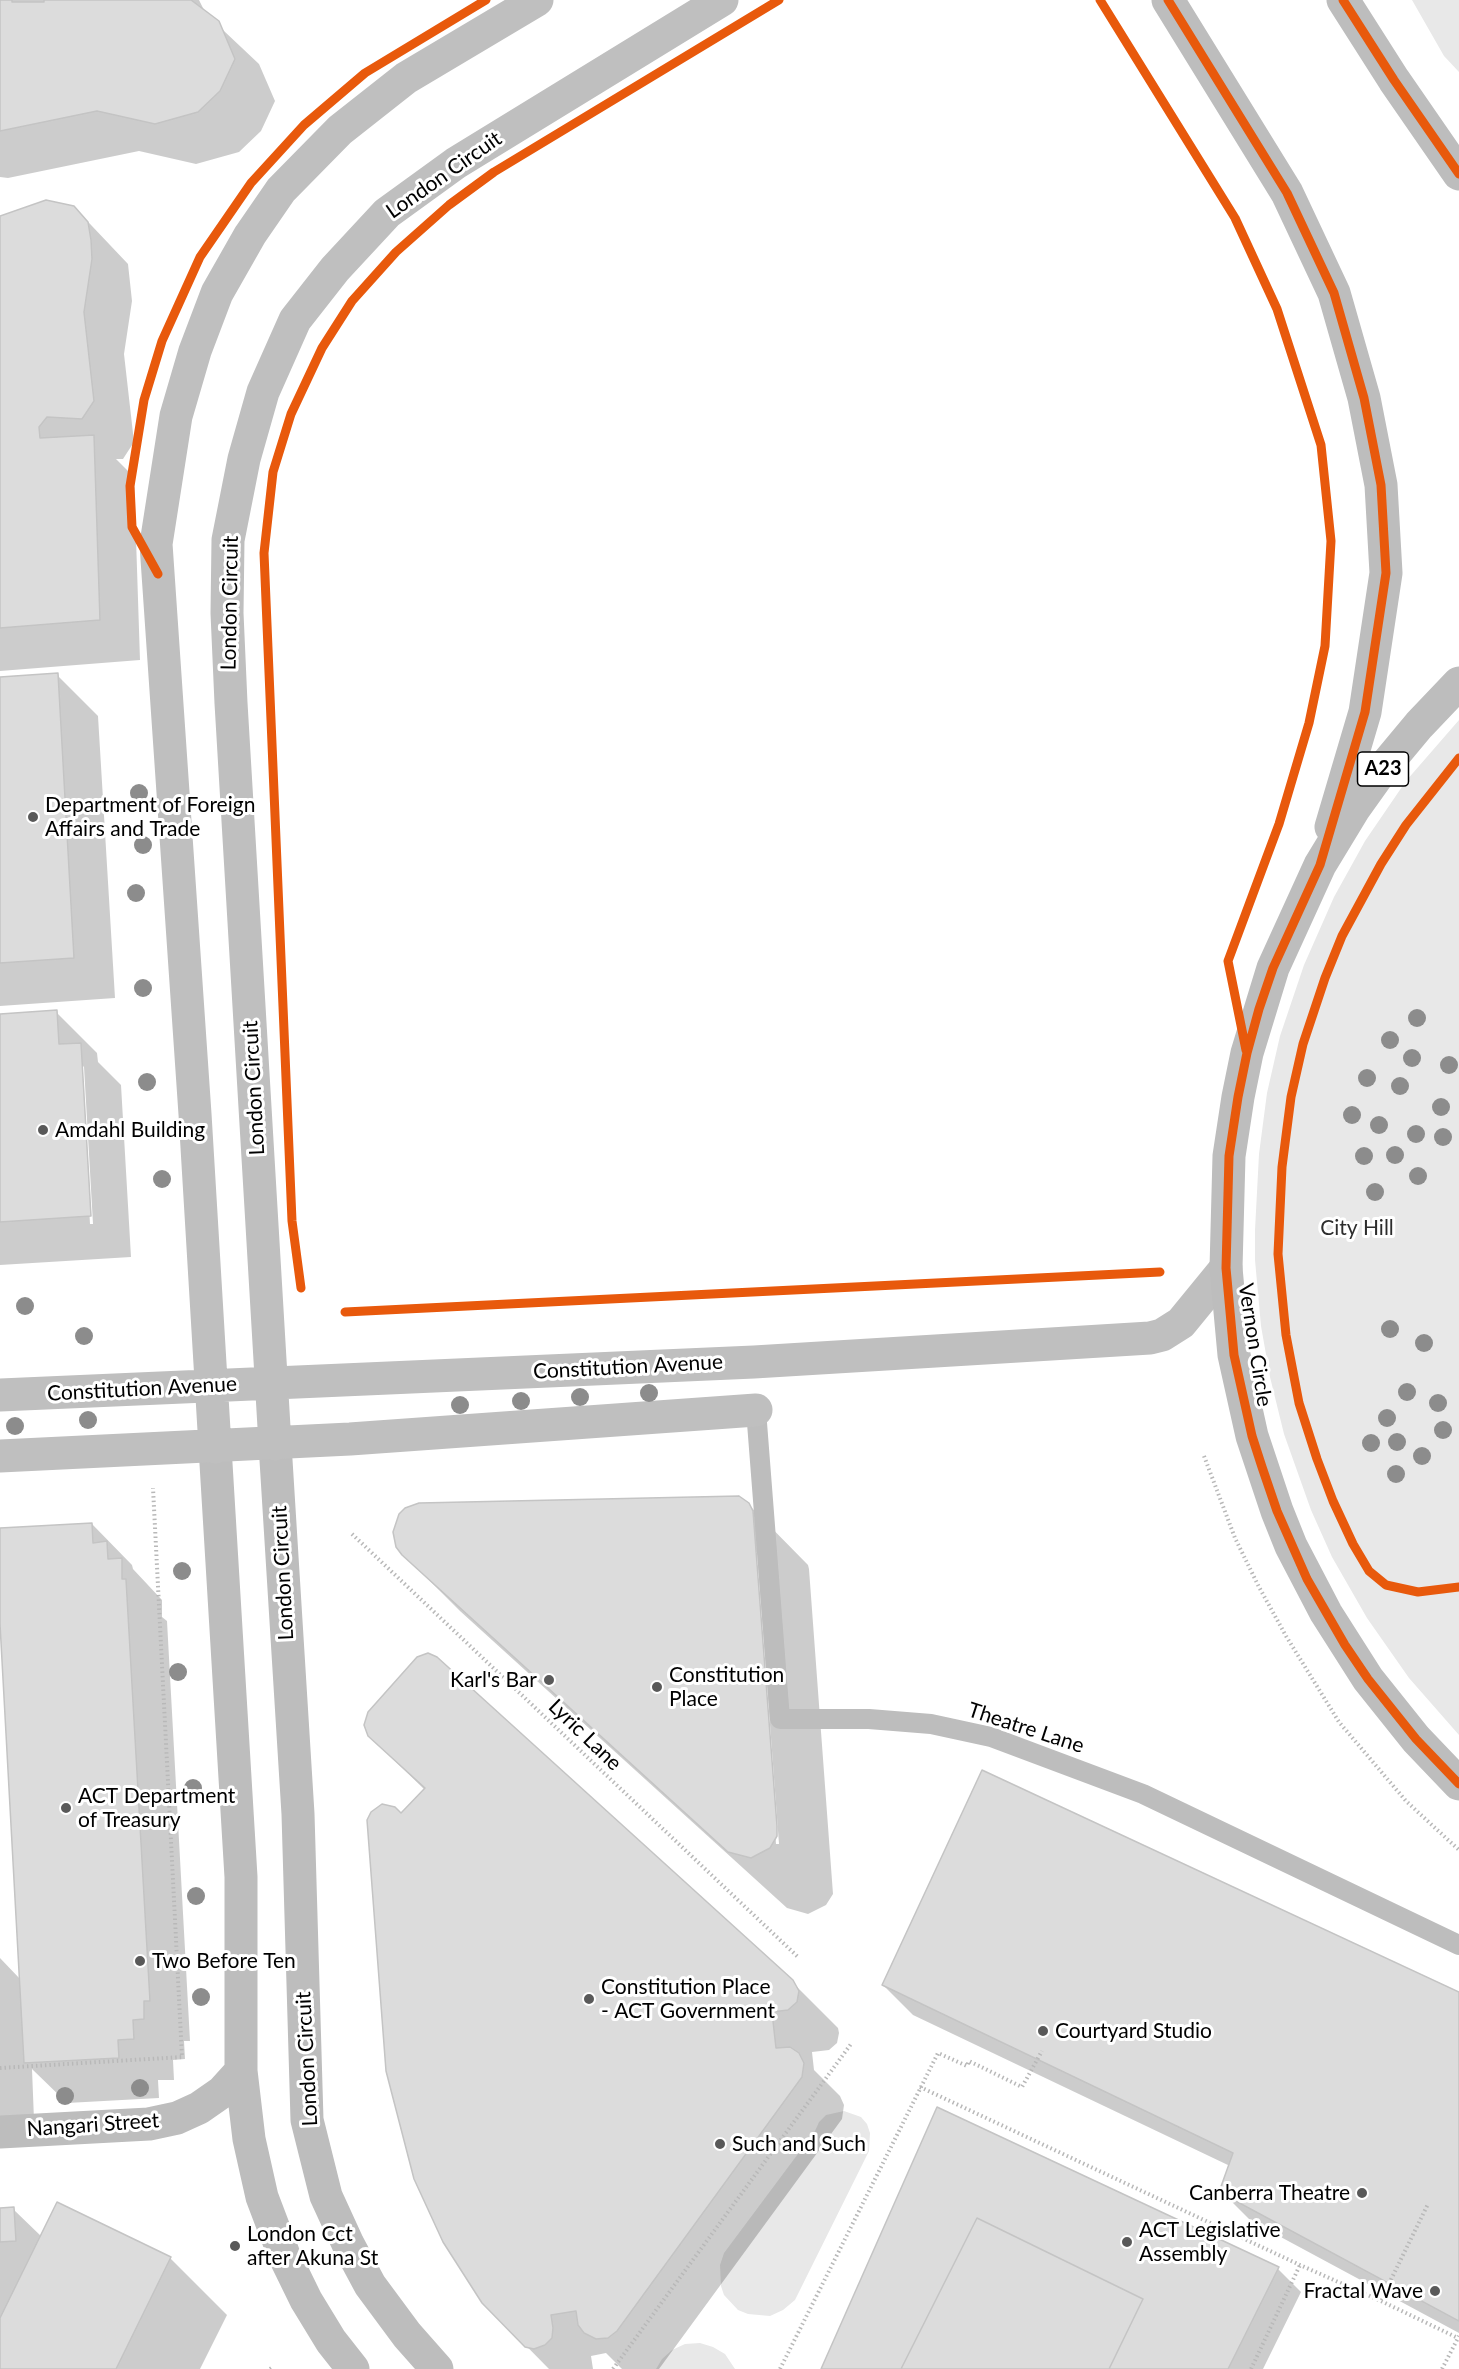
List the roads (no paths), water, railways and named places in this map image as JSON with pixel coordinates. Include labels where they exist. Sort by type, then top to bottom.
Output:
[{"type":"main road","points":[[353,2369],[331,2341],[306,2300],[284,2255],[266,2207],[249,2139],[241,2070],[241,1877],[212,1386],[156,544],[176,416],[195,351],[217,292],[250,235],[281,190],[340,130],[406,78],[537,0]]},
{"type":"main road","name":"London Circuit","points":[[437,2369],[407,2335],[370,2285],[348,2244],[326,2196],[307,2120],[298,1814],[231,704],[227,613],[228,540],[244,459],[263,392],[295,320],[335,269],[387,213],[456,163],[722,0]]},
{"type":"main road","name":"A23","points":[[1168,0],[1287,193],[1334,293],[1364,398],[1381,485],[1386,573],[1365,712],[1320,865]]},
{"type":"main road","points":[[1343,0],[1394,80],[1459,174]]},
{"type":"main road","name":"Vernon Circle","points":[[1459,683],[1419,725],[1353,809],[1320,865],[1273,968],[1246,1053],[1229,1156],[1226,1269],[1234,1355],[1252,1436],[1291,1546],[1326,1613],[1368,1679],[1416,1739],[1459,1784]]},
{"type":"main road","name":"Constitution Avenue","points":[[0,1395],[754,1362],[1150,1338],[1162,1335],[1181,1323],[1226,1269]]},
{"type":"main road","points":[[0,1456],[275,1444],[756,1410]]},
{"type":"main road","name":"Nangari Street","points":[[0,2132],[149,2124],[177,2118],[199,2108],[222,2092],[241,2070]]},
{"type":"lane","name":"Theatre Lane","points":[[756,1410],[780,1719],[869,1719],[931,1724],[991,1737],[1143,1794],[1459,1945]]},
{"type":"place","name":"Department of Foreign Affairs and Trade","points":[[33,817]]},
{"type":"place","name":"Amdahl Building","points":[[43,1130]]},
{"type":"place","name":"Karl's Bar","points":[[549,1680]]},
{"type":"place","name":"Constitution Place","points":[[657,1687]]},
{"type":"place","name":"ACT Department of Treasury","points":[[66,1808]]},
{"type":"place","name":"Two Before Ten","points":[[140,1961]]},
{"type":"place","name":"Constitution Place - ACT Government","points":[[589,1999]]},
{"type":"place","name":"Courtyard Studio","points":[[1043,2031]]},
{"type":"place","name":"Such and Such","points":[[720,2144]]},
{"type":"place","name":"Canberra Theatre","points":[[1362,2193]]},
{"type":"place","name":"ACT Legislative Assembly","points":[[1127,2242]]},
{"type":"place","name":"London Cct after Akuna St","points":[[235,2246]]},
{"type":"place","name":"Fractal Wave","points":[[1435,2291]]},
{"type":"park label","name":"City Hill","points":[[1357,1228]]}]
